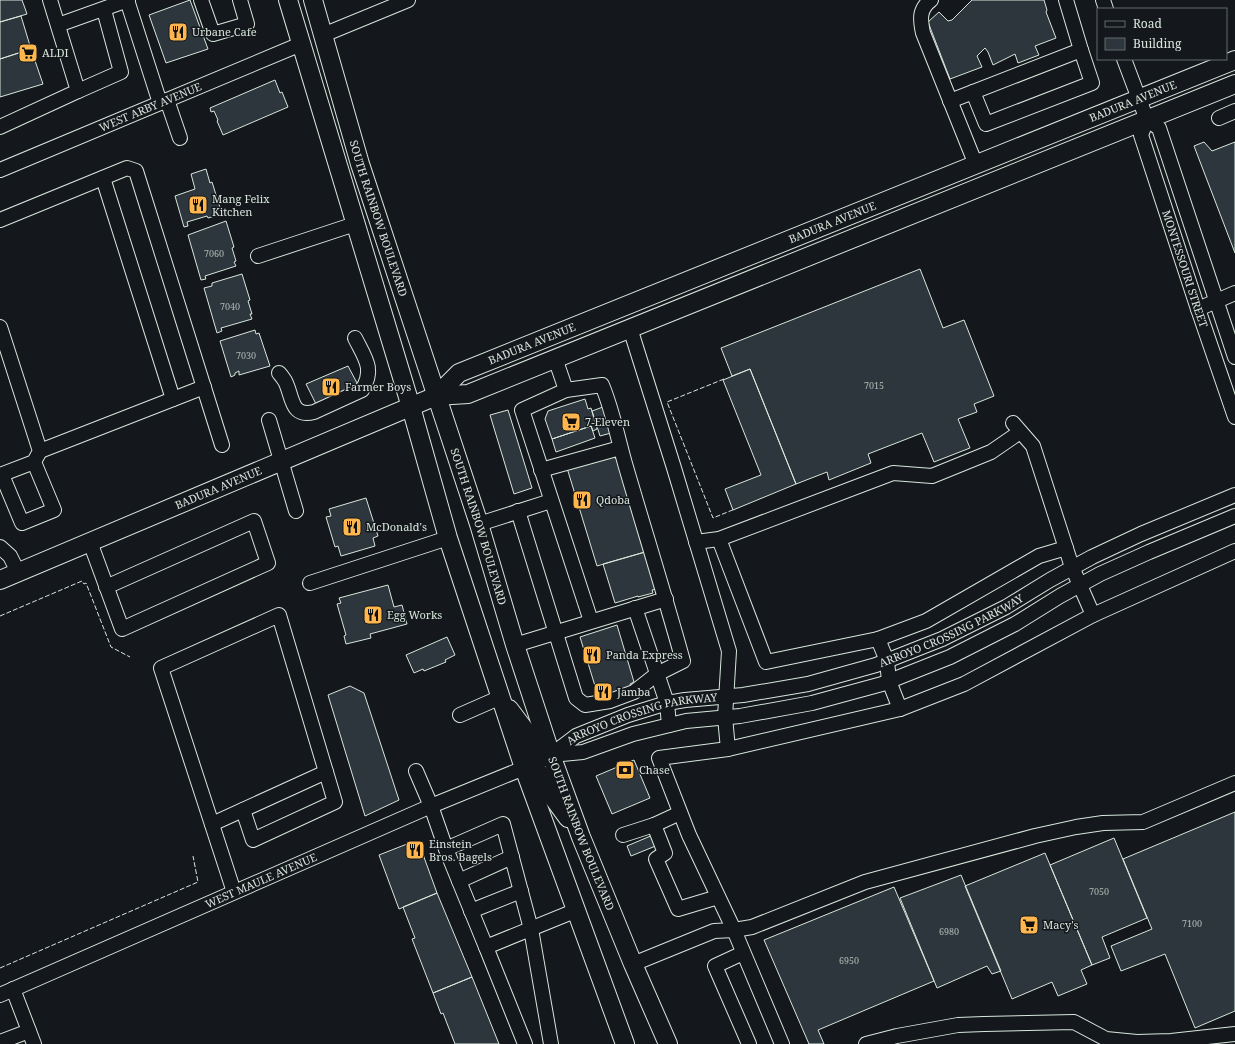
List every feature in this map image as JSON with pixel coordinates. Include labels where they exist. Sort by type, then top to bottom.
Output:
[{"type":"main road","name":"SOUTH RAINBOW BOULEVARD","points":[[288,0],[411,407],[448,538],[524,768],[625,1044]]},
{"type":"main road","points":[[296,0],[310,26],[323,35]]},
{"type":"main road","name":"SOUTH RAINBOW BOULEVARD","points":[[313,0],[362,172],[479,524],[515,644],[551,755],[581,837],[633,964],[668,1044]]},
{"type":"main road","points":[[301,44],[320,67],[332,103],[353,139]]},
{"type":"main road","name":"BADURA AVENUE","points":[[436,396],[459,373],[1235,60]]},
{"type":"main road","name":"BADURA AVENUE","points":[[0,580],[436,396],[468,394],[1235,84]]},
{"type":"main road","points":[[622,308],[630,328]]},
{"type":"main road","points":[[501,698],[527,733],[534,752],[542,758],[551,755]]},
{"type":"main road","points":[[524,768],[536,770],[541,775],[548,792],[581,837]]},
{"type":"street","points":[[50,0],[78,91]]},
{"type":"street","points":[[58,25],[104,10],[128,0],[164,101],[180,138]]},
{"type":"street","points":[[202,0],[213,34],[247,24],[240,0]]},
{"type":"street","points":[[323,35],[408,0]]},
{"type":"street","points":[[931,0],[925,5],[920,19],[923,34],[976,165]]},
{"type":"street","points":[[973,92],[986,124],[1092,83],[1066,0]]},
{"type":"street","points":[[0,127],[121,72],[104,10]]},
{"type":"street","name":"WEST ARBY AVENUE","points":[[0,170],[301,44]]},
{"type":"street","points":[[950,101],[1081,50]]},
{"type":"street","name":"MONTESSOURI STREET","points":[[1124,60],[1147,120],[1159,128],[1235,356]]},
{"type":"street","points":[[1219,118],[1235,111]]},
{"type":"street","name":"MONTESSOURI STREET","points":[[1147,120],[1141,135],[1235,418]]},
{"type":"street","points":[[0,220],[126,168],[136,171],[222,445]]},
{"type":"street","points":[[103,178],[173,399]]},
{"type":"street","points":[[258,256],[356,224]]},
{"type":"street","points":[[1198,309],[1235,293]]},
{"type":"street","points":[[0,327],[37,456],[54,510],[22,522],[1,475],[37,456],[204,387]]},
{"type":"street","points":[[630,328],[729,651],[725,717],[728,749]]},
{"type":"street","points":[[279,373],[285,382],[294,406],[302,413],[314,412],[362,390],[369,376],[368,368],[355,338]]},
{"type":"street","points":[[555,358],[566,390]]},
{"type":"street","points":[[518,511],[576,698],[585,705],[610,701],[634,692],[657,674],[683,661],[666,599],[620,448],[608,400],[602,385],[566,390],[522,410],[591,621]]},
{"type":"street","points":[[269,420],[296,511]]},
{"type":"street","points":[[696,542],[719,539],[893,473],[932,476],[991,452],[1016,427],[1033,446],[1072,567],[1093,615]]},
{"type":"street","points":[[541,470],[620,448]]},
{"type":"street","name":"ARROYO CROSSING PARKWAY","points":[[551,755],[576,736],[628,715],[667,703],[684,700],[743,695],[808,684],[888,661],[942,639],[1006,607],[1072,567],[1141,534],[1235,495]]},
{"type":"street","points":[[479,524],[551,501]]},
{"type":"street","name":"ARROYO CROSSING PARKWAY","points":[[551,755],[583,752],[633,734],[686,721],[740,716],[812,703],[890,681],[950,657],[1015,624],[1100,574],[1235,516]]},
{"type":"street","points":[[90,542],[106,586],[122,629],[268,563],[254,521],[106,586]]},
{"type":"street","points":[[310,583],[448,538]]},
{"type":"street","points":[[719,539],[766,662],[878,639],[926,621],[1039,556],[1066,548]]},
{"type":"street","points":[[0,547],[10,556],[18,572]]},
{"type":"street","points":[[782,1044],[734,930],[688,835],[659,758],[728,749],[900,709],[964,684],[1093,615],[1235,551]]},
{"type":"street","points":[[515,644],[666,599]]},
{"type":"street","points":[[635,608],[667,703],[670,725]]},
{"type":"street","points":[[234,892],[161,668],[279,615],[335,802],[253,840],[243,810]]},
{"type":"street","points":[[878,639],[888,661],[890,681],[900,709]]},
{"type":"street","points":[[460,715],[501,698]]},
{"type":"street","name":"WEST MAULE AVENUE","points":[[6,992],[432,806],[524,768]]},
{"type":"street","points":[[416,771],[432,806],[446,849],[526,1044]]},
{"type":"street","points":[[212,824],[326,772]]},
{"type":"street","points":[[633,964],[714,931],[752,927],[865,882],[898,872],[1035,836],[1076,827],[1103,823],[1143,822],[1235,783]]},
{"type":"street","points":[[623,835],[654,825],[680,813]]},
{"type":"street","points":[[446,849],[503,824],[531,929],[551,1044]]},
{"type":"street","points":[[654,825],[665,853],[656,859],[678,909],[718,897]]},
{"type":"street","points":[[459,881],[512,857]]},
{"type":"street","points":[[471,911],[521,891]]},
{"type":"street","points":[[486,947],[577,910]]},
{"type":"street","points":[[743,953],[716,966],[749,1044]]},
{"type":"street","points":[[6,992],[29,1030],[34,1044]]},
{"type":"street","points":[[866,1044],[897,1036],[958,1025],[984,1024],[1074,1022],[1106,1039],[1138,1042],[1171,1041],[1235,1034]]},
{"type":"street","points":[[0,1042],[29,1030]]},
{"type":"building","points":[[0,0],[22,0],[27,14],[0,22]]},
{"type":"building","name":"Urbane Cafe","points":[[190,0],[208,49],[166,63],[149,15]]},
{"type":"building","points":[[972,0],[1044,0],[1047,10],[1046,12],[1056,38],[1035,46],[1039,55],[1018,63],[1015,54],[993,65],[985,48],[977,56],[982,67],[950,79],[928,22],[939,12],[948,21],[952,20]]},
{"type":"building","points":[[21,16],[31,49],[0,59],[0,22]]},
{"type":"building","points":[[31,49],[43,84],[0,97],[0,59]]},
{"type":"building","points":[[275,80],[288,107],[223,135],[214,111],[211,112],[210,108]]},
{"type":"building","points":[[1204,142],[1212,151],[1235,142],[1235,253],[1194,146]]},
{"type":"building","name":"Mang Felix Kitchen","points":[[206,169],[210,183],[212,182],[222,214],[208,218],[207,216],[187,222],[188,226],[184,227],[175,196],[195,189],[191,174]]},
{"type":"building","points":[[226,221],[234,247],[232,248],[236,266],[205,276],[206,279],[201,280],[188,235]]},
{"type":"building","points":[[920,269],[943,328],[964,320],[994,396],[974,404],[977,412],[958,419],[970,448],[934,462],[922,433],[868,454],[871,463],[829,480],[827,472],[796,484],[750,369],[732,376],[721,348]]},
{"type":"building","points":[[242,274],[250,300],[248,301],[252,319],[221,328],[222,331],[217,333],[204,288],[212,286],[212,283]]},
{"type":"building","points":[[255,330],[256,334],[259,333],[270,366],[239,375],[239,371],[231,377],[220,341]]},
{"type":"building","name":"Farmer Boys","points":[[348,366],[357,383],[353,390],[317,406],[306,384]]},
{"type":"building","points":[[750,369],[796,484],[733,510],[725,489],[761,475],[723,380]]},
{"type":"building","name":"7-Eleven","points":[[585,399],[588,409],[591,408],[597,429],[593,431],[591,426],[552,439],[545,419],[548,411]]},
{"type":"building","points":[[603,407],[611,433],[600,436],[592,411]]},
{"type":"building","points":[[508,410],[532,488],[514,494],[490,415]]},
{"type":"building","points":[[591,426],[595,438],[556,452],[552,439]]},
{"type":"building","points":[[610,455],[617,459],[645,552],[597,566],[567,468]]},
{"type":"building","name":"McDonald's","points":[[366,498],[378,536],[373,538],[375,546],[341,556],[338,546],[335,547],[326,517],[331,516],[329,509]]},
{"type":"building","points":[[645,552],[657,589],[652,590],[653,593],[615,603],[603,564]]},
{"type":"building","name":"Egg Works","points":[[388,585],[394,607],[402,605],[407,624],[370,634],[371,638],[346,644],[344,636],[346,635],[337,604],[341,603],[339,598]]},
{"type":"building","points":[[617,625],[634,682],[630,684],[631,689],[599,699],[580,637]]},
{"type":"building","points":[[447,637],[455,655],[445,660],[446,662],[424,671],[423,669],[414,673],[406,655]]},
{"type":"building","points":[[350,686],[364,693],[399,800],[365,816],[328,695]]},
{"type":"building","points":[[634,760],[650,798],[612,814],[596,776]]},
{"type":"building","points":[[1235,812],[1235,1011],[1195,1028],[1165,954],[1121,971],[1111,946],[1152,929],[1123,859]]},
{"type":"building","points":[[653,835],[658,845],[631,856],[627,846]]},
{"type":"building","points":[[1114,838],[1147,918],[1102,937],[1110,958],[1092,965],[1050,865]]},
{"type":"building","points":[[407,844],[421,849],[437,893],[399,909],[379,855]]},
{"type":"building","name":"Macy's","points":[[1045,853],[1092,965],[1081,970],[1087,984],[1058,996],[1052,982],[1012,999],[965,886]]},
{"type":"building","points":[[961,875],[1001,971],[992,974],[987,966],[937,988],[900,898]]},
{"type":"building","points":[[894,887],[934,981],[818,1030],[824,1044],[809,1044],[764,940]]},
{"type":"building","points":[[437,893],[472,977],[433,993],[412,939],[415,938],[403,907]]},
{"type":"building","points":[[472,977],[499,1044],[455,1044],[443,1013],[441,1014],[433,993]]},
{"type":"fence","points":[[724,379],[667,402],[713,518],[735,509]]},
{"type":"fence","points":[[0,616],[82,581],[84,584],[86,583],[111,647],[130,657]]},
{"type":"fence","points":[[0,968],[198,882],[193,856]]},
{"type":"place","name":"Urbane Cafe","points":[[178,32]]},
{"type":"place","name":"ALDI","points":[[28,53]]},
{"type":"place","name":"Mang Felix Kitchen","points":[[198,205]]},
{"type":"place","name":"Farmer Boys","points":[[331,387]]},
{"type":"place","name":"7-Eleven","points":[[571,422]]},
{"type":"place","name":"Qdoba","points":[[582,500]]},
{"type":"place","name":"McDonald's","points":[[352,527]]},
{"type":"place","name":"Egg Works","points":[[373,615]]},
{"type":"place","name":"Panda Express","points":[[592,655]]},
{"type":"place","name":"Jamba","points":[[603,692]]},
{"type":"place","name":"Chase","points":[[625,770]]},
{"type":"place","name":"Einstein Bros. Bagels","points":[[415,850]]},
{"type":"place","name":"Macy's","points":[[1029,925]]}]
